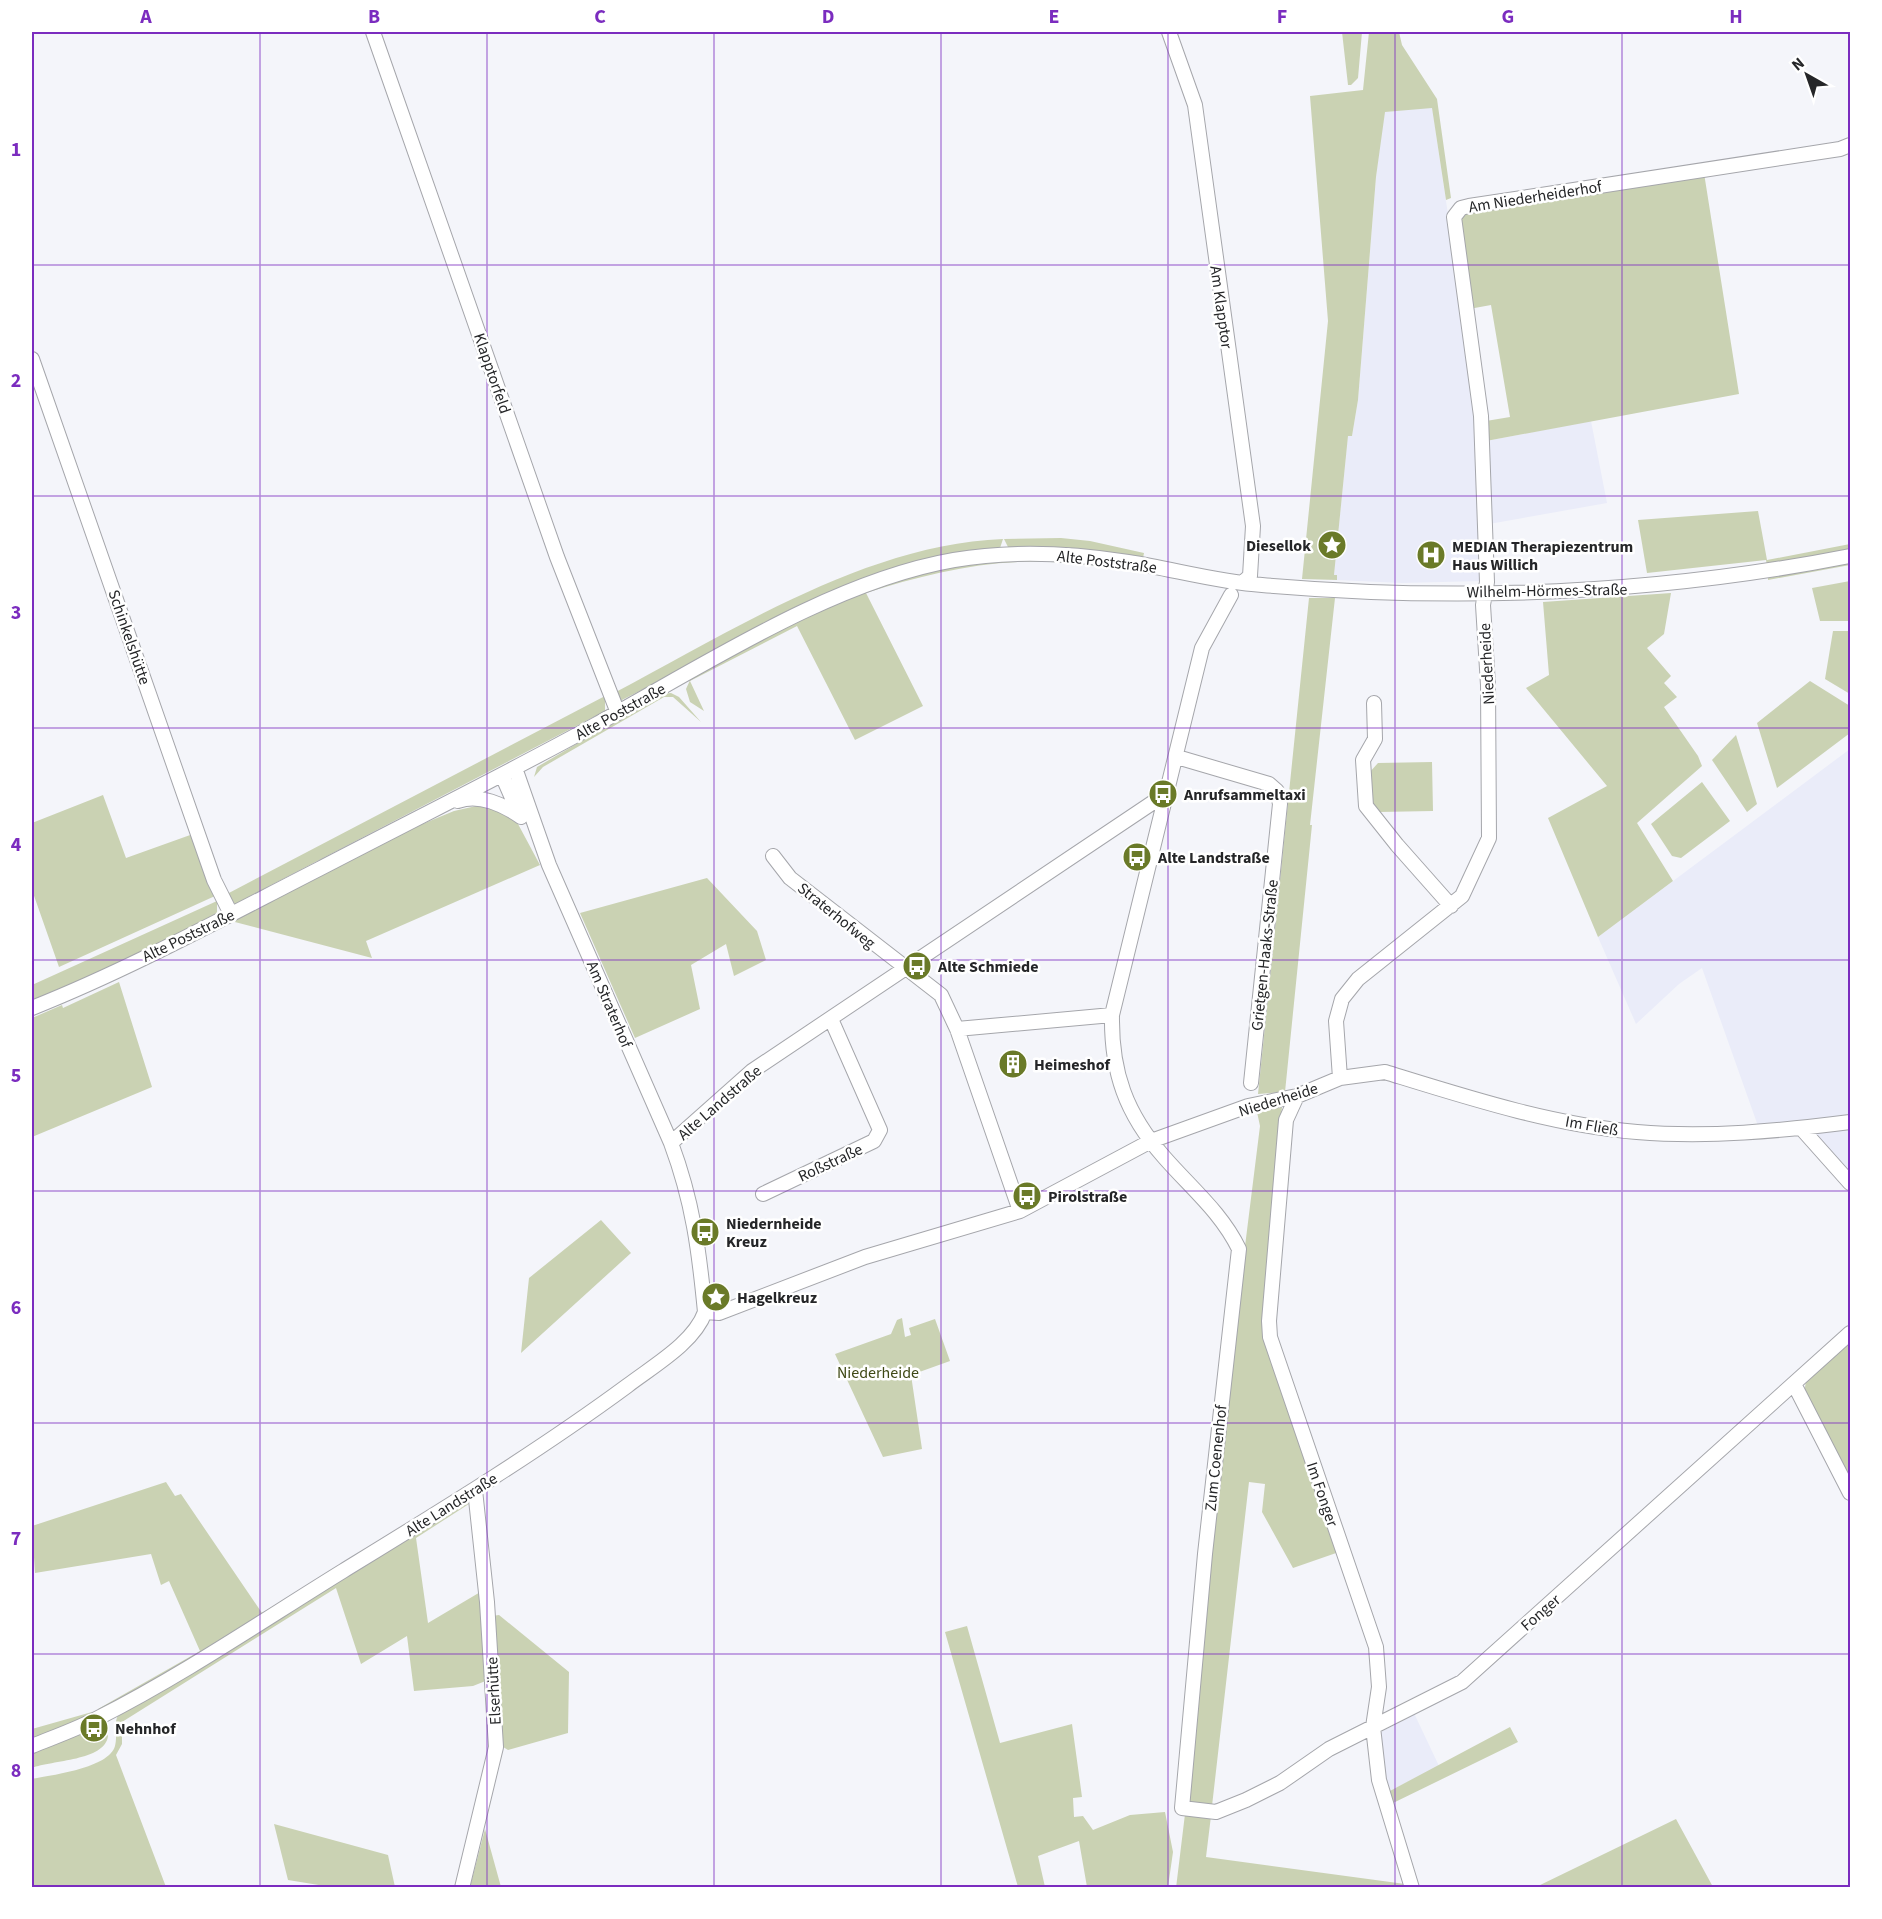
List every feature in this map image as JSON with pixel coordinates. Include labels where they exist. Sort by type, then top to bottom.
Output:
[{"type":"street","name":"Klapptorfeld","points":[[373,32],[557,557],[618,713]]},
{"type":"street","name":"Am Klapptor","points":[[1169,32],[1196,105],[1253,526],[1251,576],[1242,583]]},
{"type":"street","name":"Am Niederheiderhof","points":[[1485,591],[1487,582],[1481,416],[1453,224],[1456,213],[1468,206],[1838,150],[1851,145]]},
{"type":"street","name":"Schinkelshütte","points":[[32,359],[214,880],[231,914]]},
{"type":"street","name":"Alte Poststraße","points":[[32,1008],[65,995],[231,914],[502,775],[800,614],[898,573],[954,560],[1008,554],[1071,554],[1242,583]]},
{"type":"street","name":"Wilhelm-Hörmes-Straße","points":[[1242,583],[1351,590],[1590,591],[1756,574],[1851,556]]},
{"type":"street","name":"Niederheide","points":[[705,1312],[719,1312],[866,1257],[1020,1211],[1151,1141],[1248,1106],[1296,1096],[1340,1078],[1336,1021],[1342,999],[1358,979],[1462,896],[1489,838],[1488,685],[1483,605],[1485,591]]},
{"type":"street","points":[[1151,1141],[1126,1100],[1115,1072],[1112,1015],[1202,648],[1232,595]]},
{"type":"street","points":[[1374,703],[1375,739],[1363,760],[1366,806],[1397,846],[1451,906]]},
{"type":"street","name":"Grietgen-Haaks-Straße","points":[[1177,757],[1269,784],[1277,792],[1280,804],[1251,1083]]},
{"type":"street","name":"Am Straterhof","points":[[515,768],[549,865],[671,1143]]},
{"type":"street","name":"Am Straterhof","points":[[502,775],[521,818],[549,865]]},
{"type":"street","name":"Alte Landstraße","points":[[32,1746],[99,1717],[184,1670],[475,1490],[584,1417],[683,1342],[702,1320],[705,1312],[698,1239],[685,1182],[671,1143],[752,1071],[1167,793]]},
{"type":"street","name":"Am Straterhof","points":[[425,814],[464,798],[503,804],[521,818]]},
{"type":"street","name":"Straterhofweg","points":[[773,856],[790,878],[891,958],[908,968]]},
{"type":"street","points":[[908,968],[941,995],[957,1029],[1020,1211]]},
{"type":"street","points":[[957,1029],[1112,1015]]},
{"type":"street","name":"Roßstraße","points":[[763,1194],[874,1142],[880,1130],[831,1019]]},
{"type":"street","name":"Im Fließ","points":[[1340,1078],[1385,1072],[1514,1109],[1590,1126],[1637,1132],[1734,1134],[1851,1122]]},
{"type":"street","name":"Im Fonger","points":[[1296,1096],[1286,1120],[1277,1208],[1269,1321],[1270,1337],[1374,1638],[1380,1668],[1372,1727],[1379,1780],[1412,1887]]},
{"type":"street","points":[[1801,1128],[1851,1183]]},
{"type":"street","name":"Zum Coenenhof","points":[[1151,1141],[1214,1209],[1229,1228],[1239,1249],[1205,1554],[1182,1808]]},
{"type":"street","name":"Fonger","points":[[1182,1808],[1216,1812],[1246,1800],[1281,1783],[1329,1749],[1462,1682],[1851,1334]]},
{"type":"street","points":[[1794,1384],[1851,1493]]},
{"type":"street","name":"Elserhütte","points":[[462,1887],[496,1747],[487,1602],[475,1490]]},
{"type":"shaded area","points":[[1432,107],[1477,409],[1482,581],[1402,583],[1337,580],[1337,576],[1334,575],[1348,435],[1352,436],[1358,400],[1376,177],[1384,112]]},
{"type":"shaded area","points":[[1591,421],[1607,503],[1489,524],[1486,441]]},
{"type":"shaded area","points":[[1850,749],[1850,1115],[1758,1126],[1702,968],[1679,984],[1636,1024],[1598,937]]},
{"type":"shaded area","points":[[1850,1126],[1850,1178],[1814,1137],[1817,1130]]},
{"type":"shaded area","points":[[1413,1711],[1439,1766],[1388,1792],[1382,1773],[1379,1733],[1412,1716]]},
{"type":"green space","points":[[1342,32],[1362,32],[1358,78],[1351,85],[1348,85]]},
{"type":"green space","points":[[1369,32],[1399,32],[1402,45],[1437,99],[1451,198],[1446,200],[1432,108],[1385,112],[1376,177],[1358,400],[1352,436],[1348,436],[1334,575],[1337,575],[1337,580],[1302,579],[1328,321],[1310,96],[1363,90]]},
{"type":"green space","points":[[1704,173],[1739,394],[1486,441],[1486,421],[1510,417],[1491,305],[1469,309],[1455,218],[1461,211]]},
{"type":"green space","points":[[1758,511],[1767,560],[1850,544],[1850,550],[1767,566],[1766,560],[1647,573],[1638,520]]},
{"type":"green space","points":[[1061,538],[1090,541],[1144,553],[1143,558],[1088,550],[1008,547],[1004,539]]},
{"type":"green space","points":[[1003,539],[1000,548],[938,557],[875,574],[846,586],[620,701],[614,693],[753,618],[851,574],[901,556],[952,545]]},
{"type":"green space","points":[[1059,559],[1120,566],[1199,582],[1087,565],[1026,562],[956,569],[866,593],[923,706],[855,740],[797,626],[690,681],[704,711],[690,702],[686,689],[691,678],[808,616],[869,589],[900,578],[948,567],[995,562]]},
{"type":"green space","points":[[1850,562],[1850,565],[1768,580],[1768,578]]},
{"type":"green space","points":[[1850,581],[1850,621],[1820,621],[1812,588]]},
{"type":"green space","points":[[1671,593],[1664,634],[1647,648],[1671,676],[1664,683],[1677,697],[1664,707],[1698,756],[1702,766],[1637,823],[1673,881],[1598,937],[1548,818],[1607,786],[1526,688],[1549,675],[1543,602]]},
{"type":"green space","points":[[1309,598],[1335,598],[1310,825],[1312,825],[1285,1092],[1258,1094]]},
{"type":"green space","points":[[1833,631],[1850,631],[1850,694],[1825,679]]},
{"type":"green space","points":[[1810,681],[1850,706],[1850,733],[1777,788],[1757,723]]},
{"type":"green space","points":[[671,693],[679,697],[701,722],[673,697],[664,697],[543,767],[534,777],[537,767],[662,694]]},
{"type":"green space","points":[[605,696],[605,711],[235,904],[227,894]]},
{"type":"green space","points":[[1736,735],[1757,804],[1747,812],[1712,760]]},
{"type":"green space","points":[[1432,762],[1433,811],[1379,812],[1369,802],[1369,773],[1378,763]]},
{"type":"green space","points":[[1702,782],[1730,821],[1681,858],[1672,856],[1651,824]]},
{"type":"green space","points":[[103,795],[126,858],[193,834],[215,896],[59,967],[32,890],[32,823]]},
{"type":"green space","points":[[485,804],[510,814],[518,824],[540,865],[366,941],[372,958],[231,921],[408,830],[454,811]]},
{"type":"green space","points":[[707,878],[757,931],[766,960],[734,976],[726,944],[691,965],[700,1009],[635,1038],[580,913]]},
{"type":"green space","points":[[217,901],[217,914],[100,972],[32,1002],[32,985]]},
{"type":"green space","points":[[119,982],[152,1087],[32,1137],[32,1018],[62,1005],[63,1008]]},
{"type":"green space","points":[[1282,1107],[1264,1319],[1339,1552],[1293,1568],[1262,1512],[1265,1484],[1249,1482],[1212,1806],[1188,1805],[1217,1471],[1260,1126],[1257,1112]]},
{"type":"green space","points":[[601,1220],[631,1253],[521,1353],[529,1278]]},
{"type":"green space","name":"Niederheide","points":[[902,1318],[905,1337],[911,1335],[909,1328],[935,1319],[950,1361],[911,1375],[922,1449],[883,1457],[835,1354],[891,1334],[897,1320]]},
{"type":"green space","points":[[1850,1341],[1850,1483],[1804,1393],[1806,1381]]},
{"type":"green space","points":[[480,1478],[201,1655],[102,1712],[98,1709],[200,1651],[169,1581],[161,1585],[151,1554],[35,1573],[32,1526],[166,1482],[175,1496],[181,1494],[262,1613]]},
{"type":"green space","points":[[463,1502],[472,1502],[416,1538],[428,1623],[482,1591],[488,1680],[473,1686],[414,1691],[407,1636],[361,1664],[336,1588],[122,1722],[122,1744],[116,1755],[166,1887],[32,1887],[32,1779],[65,1773],[102,1760],[111,1754],[115,1746],[118,1715]]},
{"type":"green space","points":[[499,1615],[569,1672],[568,1733],[508,1750],[500,1745],[492,1616]]},
{"type":"green space","points":[[967,1626],[1000,1743],[1072,1724],[1082,1797],[1073,1798],[1074,1817],[1083,1816],[1093,1830],[1130,1815],[1165,1812],[1173,1852],[1168,1887],[1087,1887],[1079,1841],[1038,1856],[1045,1887],[1018,1887],[945,1632]]},
{"type":"green space","points":[[92,1712],[86,1719],[32,1742],[32,1729]]},
{"type":"green space","points":[[97,1726],[104,1728],[108,1736],[105,1744],[98,1750],[88,1755],[32,1768],[32,1753]]},
{"type":"green space","points":[[1510,1727],[1518,1742],[1391,1804],[1388,1792]]},
{"type":"green space","points":[[1185,1814],[1211,1816],[1206,1857],[1405,1884],[1406,1888],[1176,1888]]},
{"type":"green space","points":[[1676,1819],[1713,1887],[1536,1887]]},
{"type":"green space","points":[[274,1824],[388,1855],[395,1887],[331,1887],[288,1880]]},
{"type":"green space","points":[[485,1829],[501,1887],[470,1887]]},
{"type":"place","name":"Diesellok","points":[[1332,545]]},
{"type":"place","name":"MEDIAN Therapiezentrum Haus Willich","points":[[1431,555]]},
{"type":"place","name":"Anrufsammeltaxi","points":[[1163,794]]},
{"type":"place","name":"Alte Landstraße","points":[[1137,857]]},
{"type":"place","name":"Alte Schmiede","points":[[917,966]]},
{"type":"place","name":"Heimeshof","points":[[1013,1064]]},
{"type":"place","name":"Pirolstraße","points":[[1027,1196]]},
{"type":"place","name":"Niedernheide Kreuz","points":[[705,1232]]},
{"type":"place","name":"Hagelkreuz","points":[[716,1297]]},
{"type":"place","name":"Nehnhof","points":[[94,1728]]}]
